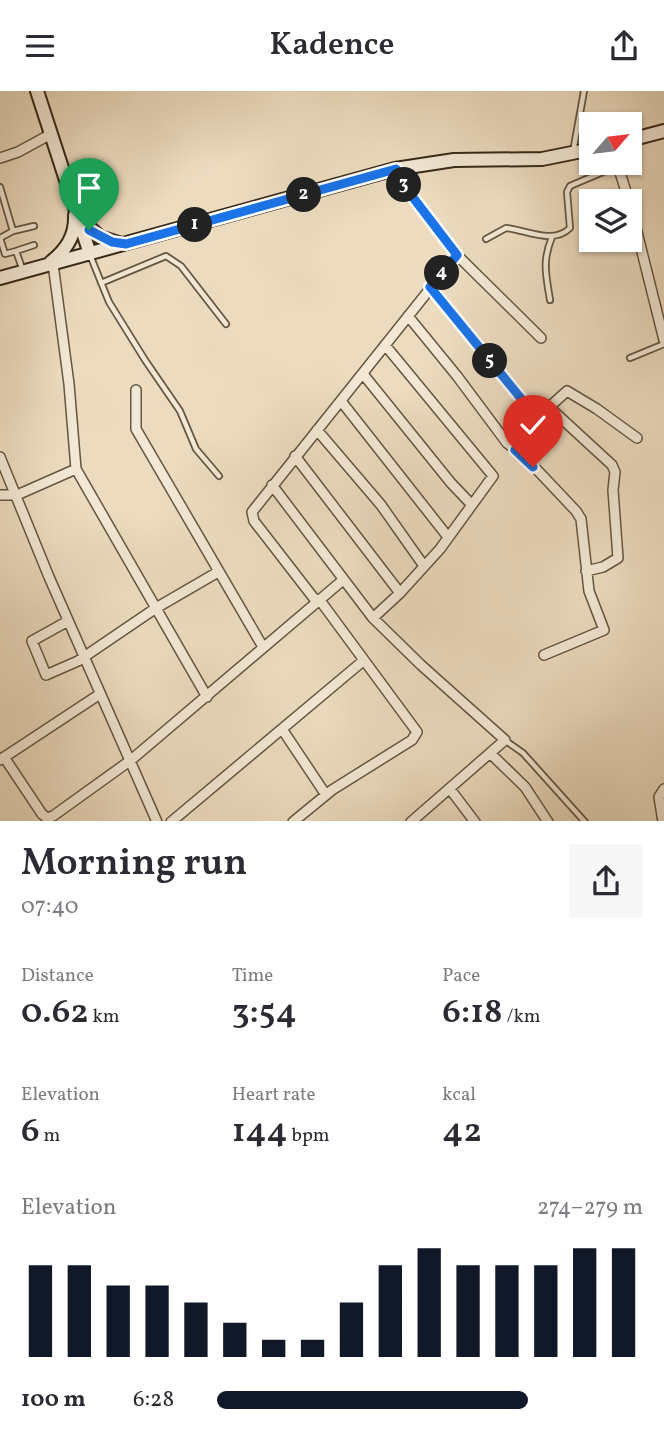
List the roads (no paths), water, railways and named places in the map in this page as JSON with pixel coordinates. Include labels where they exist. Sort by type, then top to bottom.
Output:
[{"type":"main road","points":[[37,91],[90,254]]},
{"type":"main road","points":[[642,137],[664,131]]},
{"type":"main road","points":[[0,278],[396,169],[454,160],[542,159],[579,152]]},
{"type":"main road","points":[[74,208],[89,230],[112,242],[126,244]]},
{"type":"main road","points":[[29,270],[50,262],[63,252],[71,239],[75,224],[74,208]]},
{"type":"street","points":[[0,158],[18,152],[51,134]]},
{"type":"street","points":[[396,169],[405,187],[457,255],[541,338]]},
{"type":"street","points":[[642,252],[664,342]]},
{"type":"street","points":[[293,821],[326,795],[412,740],[417,732],[318,600],[252,518],[253,512],[457,255]]},
{"type":"street","points":[[53,264],[69,384],[76,469],[207,697]]},
{"type":"street","points":[[430,287],[537,418]]},
{"type":"street","points":[[408,316],[457,376],[506,443],[524,456],[576,511],[583,527],[589,591],[604,630],[544,655]]},
{"type":"street","points":[[373,618],[424,566],[493,476],[385,345]]},
{"type":"street","points":[[363,374],[471,504]]},
{"type":"street","points":[[136,390],[136,429],[263,647]]},
{"type":"street","points":[[515,450],[537,418],[564,392],[569,392],[597,409],[637,438]]},
{"type":"street","points":[[341,401],[448,537]]},
{"type":"street","points":[[549,407],[612,465],[615,472],[613,490],[618,558],[603,567],[586,571]]},
{"type":"street","points":[[317,430],[381,505],[424,566]]},
{"type":"street","points":[[295,456],[400,593]]},
{"type":"street","points":[[0,457],[68,621],[157,821]]},
{"type":"street","points":[[0,495],[16,495],[76,469]]},
{"type":"street","points":[[272,485],[373,618],[505,740],[411,821]]},
{"type":"street","points":[[68,621],[32,641],[46,675],[84,657],[156,608],[218,572]]},
{"type":"street","points":[[100,694],[2,758],[47,818],[131,760],[343,580]]},
{"type":"street","points":[[171,821],[363,661]]},
{"type":"street","points":[[282,729],[326,795]]},
{"type":"street","points":[[489,753],[525,787],[548,821]]},
{"type":"street","points":[[450,789],[475,821]]},
{"type":"street","points":[[663,821],[659,797],[664,789]]},
{"type":"lane","points":[[573,153],[584,91]]},
{"type":"lane","points":[[486,239],[506,228],[552,237],[562,234],[570,227],[567,192],[570,185],[593,175]]},
{"type":"lane","points":[[0,187],[13,231]]},
{"type":"lane","points":[[34,226],[0,237],[5,254],[34,245]]},
{"type":"lane","points":[[550,300],[544,265],[545,253],[552,237]]},
{"type":"lane","points":[[16,251],[29,270]]},
{"type":"lane","points":[[90,254],[101,283],[131,339],[180,411],[196,449],[219,476]]},
{"type":"lane","points":[[101,283],[166,256],[181,266],[226,324]]},
{"type":"lane","points":[[630,358],[664,342]]},
{"type":"lane","points":[[505,740],[523,753],[584,821]]}]
